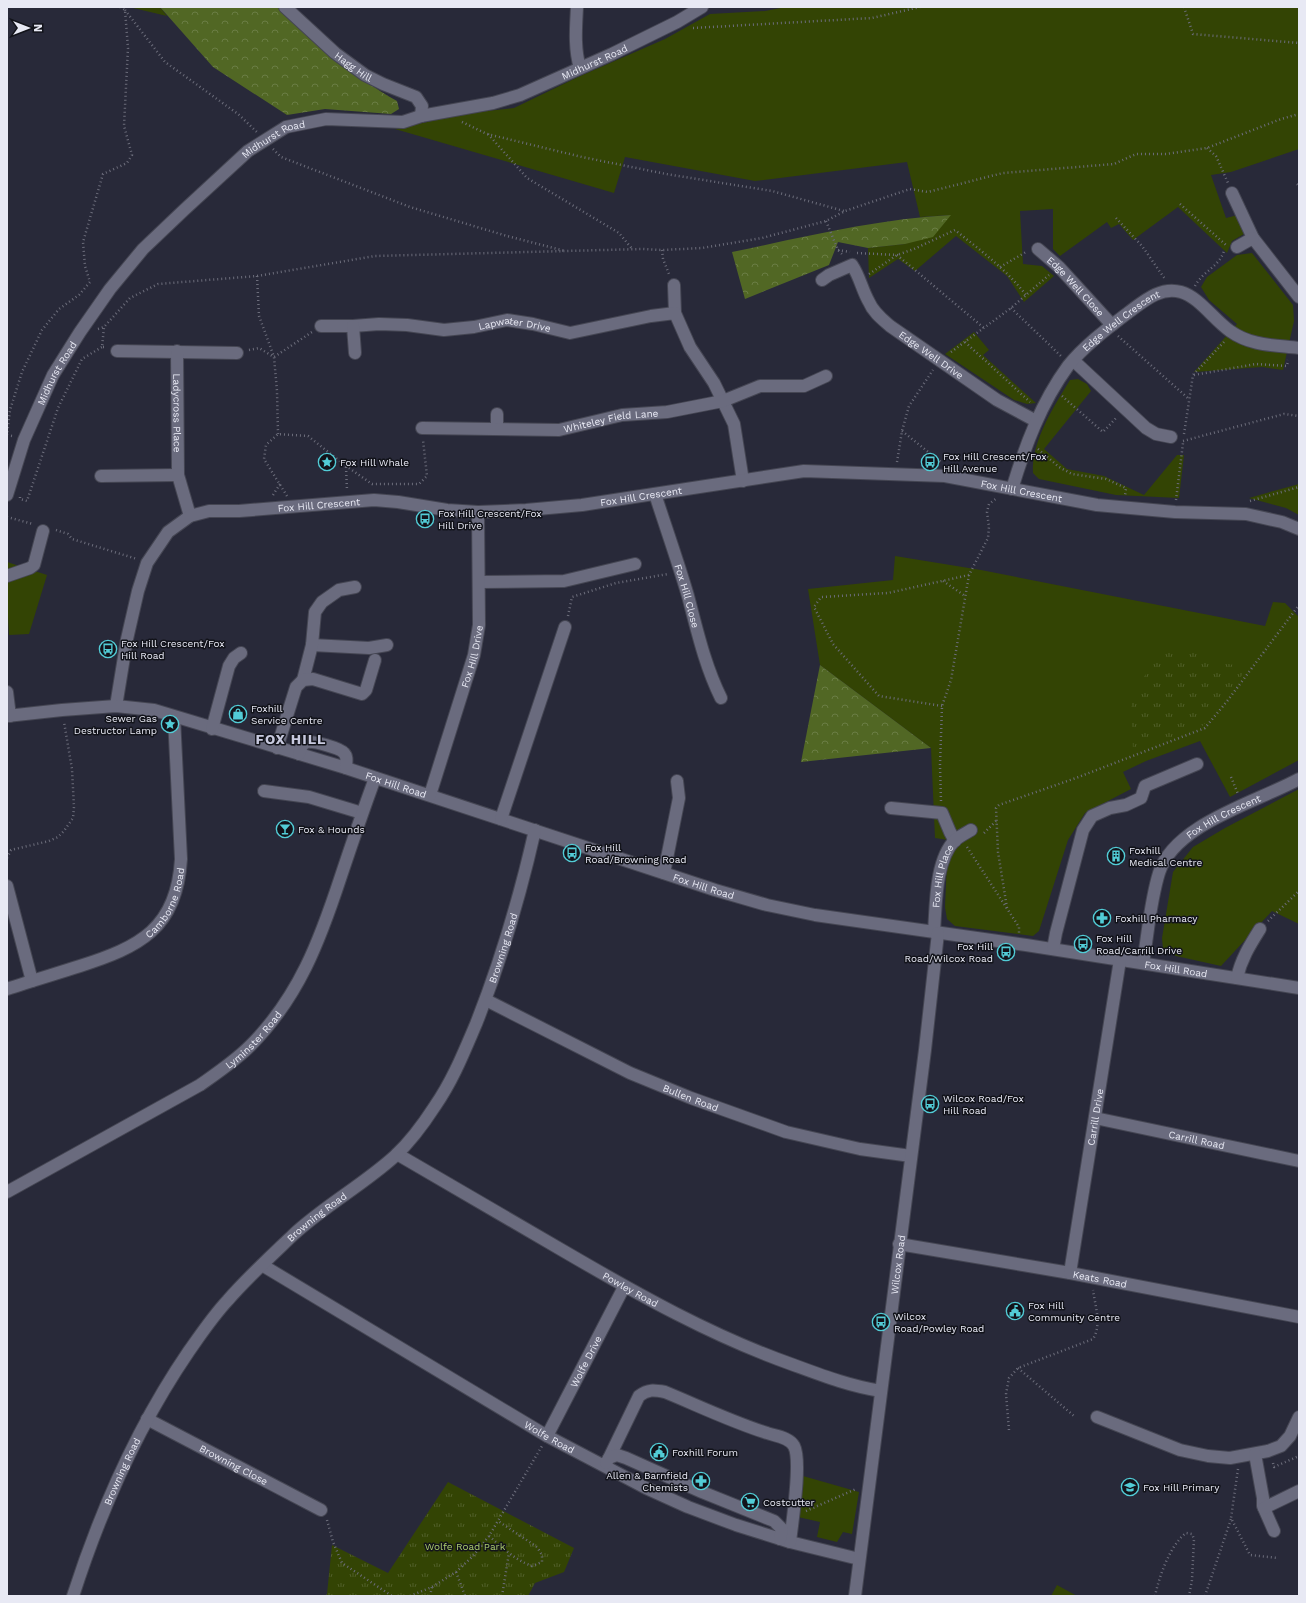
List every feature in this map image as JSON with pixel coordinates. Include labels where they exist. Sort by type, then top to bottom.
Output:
[{"type":"street","name":"Hagg Hill","points":[[285,7],[335,53],[365,75],[416,96],[422,106],[420,116]]},
{"type":"street","points":[[578,7],[575,33],[577,58],[580,68]]},
{"type":"street","name":"Midhurst Road","points":[[7,495],[24,440],[53,375],[80,332],[110,289],[143,249],[248,151],[286,127],[326,120],[403,122],[420,116],[493,103],[520,95],[612,54],[678,22],[702,7]]},
{"type":"street","points":[[1232,194],[1253,238],[1299,297]]},
{"type":"street","points":[[1230,244],[1253,238]]},
{"type":"street","name":"Edge Well Close","points":[[1038,249],[1059,267],[1110,326]]},
{"type":"street","points":[[822,280],[836,271],[852,265]]},
{"type":"street","name":"Edge Well Drive","points":[[852,265],[861,280],[869,303],[877,314],[890,326],[997,400],[1039,416]]},
{"type":"street","points":[[674,285],[675,312],[690,348],[714,383],[734,424],[743,481]]},
{"type":"street","name":"Edge Well Crescent","points":[[1012,489],[1028,441],[1053,389],[1072,363],[1090,343],[1149,297],[1172,290],[1191,296],[1212,316],[1233,333],[1244,339],[1258,344],[1274,347],[1294,347]]},
{"type":"street","name":"Lapwater Drive","points":[[321,326],[386,324],[444,330],[474,328],[507,320],[533,324],[570,333],[675,312]]},
{"type":"street","points":[[353,326],[355,353]]},
{"type":"street","points":[[117,351],[237,353]]},
{"type":"street","name":"Ladycross Place","points":[[177,351],[178,475],[190,516]]},
{"type":"street","points":[[1072,363],[1146,428],[1156,434],[1171,437]]},
{"type":"street","name":"Whiteley Field Lane","points":[[422,428],[559,430],[622,415],[667,412],[723,401],[760,386],[805,391],[826,376]]},
{"type":"street","points":[[496,414],[497,428]]},
{"type":"street","name":"Fox Hill Crescent","points":[[116,706],[129,632],[138,591],[147,563],[168,532],[190,516],[209,511],[239,511],[374,500],[398,502],[447,510],[478,512],[526,510],[582,505],[804,471],[946,476],[1067,500],[1123,509],[1231,513],[1264,517],[1299,529]]},
{"type":"street","points":[[101,476],[178,475]]},
{"type":"street","name":"Fox Hill Close","points":[[655,494],[680,572],[701,646],[715,686],[721,698]]},
{"type":"street","name":"Fox Hill Drive","points":[[430,796],[474,655],[479,624],[478,512]]},
{"type":"street","points":[[7,576],[30,568],[34,564],[43,528]]},
{"type":"street","points":[[479,582],[564,581],[635,564]]},
{"type":"street","points":[[277,748],[296,687],[303,680],[312,645],[315,612],[322,602],[339,590],[355,587]]},
{"type":"street","points":[[502,819],[565,626]]},
{"type":"street","points":[[312,645],[369,648],[387,645]]},
{"type":"street","points":[[212,729],[229,666],[234,658],[241,653]]},
{"type":"street","points":[[303,680],[313,679],[362,694],[366,690],[375,660]]},
{"type":"street","points":[[7,692],[8,716]]},
{"type":"street","name":"Fox Hill Road","points":[[8,716],[116,706],[154,710],[212,729],[346,768],[715,890],[767,904],[816,914],[1053,949],[1299,988]]},
{"type":"street","name":"Camborne Road","points":[[7,989],[114,955],[138,942],[155,930],[168,913],[176,895],[180,879],[181,859],[174,717]]},
{"type":"street","points":[[1053,949],[1083,830],[1092,816],[1110,808],[1126,805],[1141,798],[1145,786],[1197,764]]},
{"type":"street","name":"Lyminster Road","points":[[7,1192],[200,1085],[228,1066],[250,1047],[267,1028],[283,1007],[304,973],[317,945],[374,778]]},
{"type":"street","name":"Fox Hill Crescent","points":[[1143,963],[1159,872],[1169,854],[1180,841],[1195,830],[1299,779]]},
{"type":"street","points":[[664,873],[679,798],[677,781]]},
{"type":"street","points":[[264,791],[309,797],[362,813]]},
{"type":"street","points":[[891,808],[942,813],[950,832],[958,839]]},
{"type":"street","name":"Browning Road","points":[[73,1596],[102,1512],[147,1419],[173,1374],[200,1335],[227,1300],[295,1233],[376,1172],[397,1154],[434,1108],[448,1086],[461,1060],[486,1000],[523,881],[535,830]]},
{"type":"street","name":"Fox Hill Place","points":[[936,932],[938,885],[942,863],[948,851],[958,839],[971,830]]},
{"type":"street","points":[[7,886],[32,981]]},
{"type":"street","points":[[1237,978],[1240,964],[1245,952],[1260,929]]},
{"type":"street","name":"Wilcox Road","points":[[855,1596],[911,1156],[936,932]]},
{"type":"street","name":"Carrill Drive","points":[[1070,1273],[1120,960]]},
{"type":"street","name":"Bullen Road","points":[[486,1000],[630,1073],[706,1104],[786,1132],[808,1138],[860,1149],[911,1156]]},
{"type":"street","name":"Carrill Road","points":[[1095,1118],[1299,1161]]},
{"type":"street","name":"Powley Road","points":[[397,1154],[624,1287],[686,1320],[743,1346],[839,1381],[861,1388],[881,1391]]},
{"type":"street","name":"Keats Road","points":[[900,1244],[1092,1277],[1299,1317]]},
{"type":"street","name":"Wolfe Road","points":[[262,1265],[548,1436],[606,1462],[646,1488],[688,1507],[736,1525],[785,1541],[859,1559]]},
{"type":"street","name":"Wolfe Drive","points":[[548,1436],[624,1287]]},
{"type":"street","points":[[606,1462],[639,1396],[646,1391],[652,1390],[665,1392],[743,1426],[786,1439],[793,1444],[796,1451],[796,1483],[793,1518],[785,1541]]},
{"type":"street","points":[[1097,1417],[1180,1450],[1208,1456],[1230,1458],[1268,1451],[1281,1446],[1290,1436],[1299,1417]]},
{"type":"street","name":"Browning Close","points":[[147,1419],[321,1510]]},
{"type":"street","points":[[1255,1454],[1264,1508],[1274,1530]]},
{"type":"street","points":[[606,1462],[617,1455],[626,1458],[702,1492],[774,1521],[782,1529],[785,1541]]},
{"type":"street","points":[[1264,1508],[1299,1491]]},
{"type":"path","points":[[120,7],[125,10],[165,62],[238,114],[253,127],[281,157],[410,207],[507,236],[568,252]]},
{"type":"path","points":[[678,22],[694,28],[864,18],[920,7]]},
{"type":"path","points":[[1184,7],[1194,34],[1299,43]]},
{"type":"path","points":[[24,440],[7,435],[10,410],[22,372],[42,330],[59,309],[79,295],[90,282],[85,266],[83,242],[103,174],[127,164],[132,155],[124,126],[128,48],[125,10]]},
{"type":"path","points":[[80,332],[104,327],[130,298],[158,284],[257,276],[375,256],[702,248],[762,238],[826,221],[844,211],[910,189],[928,192],[1003,173],[1114,164],[1136,154],[1166,154],[1207,148],[1281,119],[1299,114]]},
{"type":"path","points":[[460,121],[487,134],[582,157],[650,171],[772,192],[844,211]]},
{"type":"path","points":[[487,134],[527,178],[619,233],[633,250]]},
{"type":"path","points":[[1207,148],[1216,156],[1232,194]]},
{"type":"path","points":[[1180,204],[1230,244],[1221,259],[1199,279],[1191,296]]},
{"type":"path","points":[[1116,218],[1142,246],[1158,267],[1172,290]]},
{"type":"path","points":[[826,221],[838,250],[852,265]]},
{"type":"path","points":[[861,280],[897,255],[914,249],[955,230],[1014,279],[1026,295]]},
{"type":"path","points":[[1000,267],[1027,252],[1038,249]]},
{"type":"path","points":[[662,250],[663,259],[674,285]]},
{"type":"path","points":[[838,250],[870,254],[897,255],[984,328]]},
{"type":"path","points":[[896,474],[902,432],[909,406],[940,360],[1011,308],[1059,267]]},
{"type":"path","points":[[257,276],[259,316],[274,357],[277,391],[278,434]]},
{"type":"path","points":[[1011,308],[1072,363]]},
{"type":"path","points":[[274,357],[321,326]]},
{"type":"path","points":[[1110,326],[1190,399]]},
{"type":"path","points":[[1175,512],[1183,441],[1193,375],[1233,333]]},
{"type":"path","points":[[965,342],[1039,416]]},
{"type":"path","points":[[21,492],[20,499],[27,501],[58,408],[82,359],[102,347]]},
{"type":"path","points":[[1193,375],[1256,364],[1287,366],[1294,347]]},
{"type":"path","points":[[237,353],[259,348],[274,357]]},
{"type":"path","points":[[1053,389],[1103,432],[1125,408]]},
{"type":"path","points":[[1171,437],[1183,441],[1284,414],[1299,416]]},
{"type":"path","points":[[280,484],[264,459],[266,445],[278,434],[308,436],[372,484],[419,484],[427,476],[422,428]]},
{"type":"path","points":[[902,432],[943,464]]},
{"type":"path","points":[[1028,441],[1059,467],[1072,474],[1106,479],[1126,488],[1123,509]]},
{"type":"path","points":[[346,466],[347,502]]},
{"type":"path","points":[[1231,513],[1245,503],[1299,487]]},
{"type":"path","points":[[942,813],[940,795],[940,765],[942,706],[951,680],[969,575],[988,538],[989,527],[986,512],[989,504],[1012,489]]},
{"type":"path","points":[[7,517],[68,534],[72,539],[147,563]]},
{"type":"path","points":[[565,626],[572,597],[616,583],[680,572]]},
{"type":"path","points":[[942,706],[879,696],[833,644],[814,607],[821,597],[888,593],[969,575]]},
{"type":"path","points":[[943,581],[965,596]]},
{"type":"path","points":[[1007,908],[998,852],[996,808],[999,805],[1076,778],[1206,728],[1299,605]]},
{"type":"path","points":[[7,858],[11,850],[49,841],[58,837],[73,818],[74,807],[72,769],[62,710]]},
{"type":"path","points":[[1231,777],[1244,805]]},
{"type":"path","points":[[958,839],[1019,927],[1018,944]]},
{"type":"path","points":[[1260,929],[1299,891]]},
{"type":"path","points":[[1009,1430],[1006,1394],[1009,1378],[1018,1368],[1093,1339],[1097,1332],[1097,1318],[1092,1277]]},
{"type":"path","points":[[1018,1368],[1074,1416]]},
{"type":"path","points":[[410,1596],[432,1587],[456,1572],[473,1556],[489,1536],[548,1436]]},
{"type":"path","points":[[1205,1596],[1231,1518],[1239,1457]]},
{"type":"path","points":[[793,1518],[869,1483]]},
{"type":"path","points":[[321,1510],[327,1520],[333,1542],[342,1563],[392,1596]]},
{"type":"path","points":[[1231,1518],[1250,1555],[1278,1558]]},
{"type":"path","points":[[489,1536],[509,1553],[524,1563],[532,1566],[542,1562],[542,1555],[537,1547],[498,1521]]},
{"type":"path","points":[[1155,1596],[1162,1570],[1171,1552],[1182,1536],[1186,1533],[1192,1534],[1194,1539],[1192,1580],[1189,1596]]},
{"type":"path","points":[[502,1596],[509,1553]]},
{"type":"path","points":[[456,1572],[465,1596]]},
{"type":"path","points":[[430,1596],[432,1587]]},
{"type":"green space","points":[[129,7],[160,7],[167,16]]},
{"type":"green space","points":[[160,7],[279,7],[321,45],[365,81],[397,101],[399,109],[391,114],[325,109],[287,115],[213,67]]},
{"type":"green space","points":[[786,7],[1299,7],[1299,149],[1231,172],[1211,175],[1226,218],[1238,215],[1243,227],[1244,234],[1232,241],[1227,253],[1178,207],[1133,240],[1119,224],[1111,228],[1107,222],[1060,256],[1053,249],[1053,209],[1020,211],[1023,264],[1042,266],[1054,276],[1024,302],[1007,276],[956,236],[915,271],[898,259],[869,278],[868,248],[905,244],[950,215],[920,217],[907,162],[755,181],[625,157],[614,193],[395,129],[469,113],[514,108],[578,77],[665,39],[710,14],[765,11]]},
{"type":"green space","points":[[951,215],[933,237],[905,244],[868,248],[838,242],[829,265],[745,299],[732,252],[896,220]]},
{"type":"green space","points":[[1252,253],[1293,305],[1294,321],[1283,370],[1262,367],[1194,372],[1237,324],[1209,300],[1201,287],[1207,277],[1237,255]]},
{"type":"green space","points":[[974,332],[989,350],[983,355],[1036,403],[1027,404],[1014,400],[945,354]]},
{"type":"green space","points":[[1078,379],[1087,384],[1091,391],[1044,449],[1067,469],[1104,476],[1144,495],[1177,455],[1184,455],[1179,498],[1116,495],[1039,479],[1033,473],[1033,461],[1036,449],[1045,425],[1070,380]]},
{"type":"green space","points":[[1299,484],[1299,515],[1286,508],[1249,498]]},
{"type":"green space","points":[[895,556],[981,570],[1265,626],[1273,602],[1285,603],[1299,617],[1299,760],[1230,797],[1200,741],[1146,761],[1123,772],[1131,789],[1085,813],[1068,840],[1039,931],[1033,936],[955,926],[947,919],[945,907],[948,840],[935,838],[931,748],[820,665],[808,589],[893,580]]},
{"type":"green space","points":[[7,562],[47,575],[29,634],[9,635]]},
{"type":"green space","points":[[1167,646],[1202,651],[1222,663],[1248,667],[1210,719],[1202,726],[1133,752],[1131,694]]},
{"type":"green space","points":[[820,665],[931,748],[801,762]]},
{"type":"green space","points":[[1299,789],[1299,924],[1272,911],[1221,966],[1176,956],[1163,949],[1162,938],[1173,872],[1193,847],[1225,828]]},
{"type":"green space","points":[[803,1476],[859,1492],[852,1534],[843,1532],[837,1542],[817,1537],[820,1522],[798,1517]]},
{"type":"green space","name":"Wolfe Road Park","points":[[448,1482],[574,1548],[564,1572],[535,1583],[528,1596],[325,1596],[327,1594],[332,1545],[388,1573]]},
{"type":"green space","points":[[1057,1585],[1077,1596],[1051,1596]]},
{"type":"place","name":"Fox Hill Whale","points":[[327,462]]},
{"type":"place","name":"Fox Hill Crescent/Fox Hill Avenue","points":[[930,462]]},
{"type":"place","name":"Fox Hill Crescent/Fox Hill Drive","points":[[425,519]]},
{"type":"place","name":"Fox Hill Crescent/Fox Hill Road","points":[[108,649]]},
{"type":"place","name":"Foxhill Service Centre","points":[[238,714]]},
{"type":"place","name":"Sewer Gas Destructor Lamp","points":[[170,724]]},
{"type":"place","name":"Fox & Hounds","points":[[285,829]]},
{"type":"place","name":"Fox Hill Road/Browning Road","points":[[572,853]]},
{"type":"place","name":"Foxhill Medical Centre","points":[[1116,856]]},
{"type":"place","name":"Foxhill Pharmacy","points":[[1102,918]]},
{"type":"place","name":"Fox Hill Road/Carrill Drive","points":[[1083,944]]},
{"type":"place","name":"Fox Hill Road/Wilcox Road","points":[[1006,952]]},
{"type":"place","name":"Wilcox Road/Fox Hill Road","points":[[930,1104]]},
{"type":"place","name":"Fox Hill Community Centre","points":[[1015,1311]]},
{"type":"place","name":"Wilcox Road/Powley Road","points":[[881,1322]]},
{"type":"place","name":"Foxhill Forum","points":[[659,1452]]},
{"type":"place","name":"Allen & Barnfield Chemists","points":[[701,1481]]},
{"type":"place","name":"Fox Hill Primary","points":[[1130,1487]]},
{"type":"place","name":"Costcutter","points":[[750,1502]]},
{"type":"district","name":"FOX HILL","points":[[291,739]]}]
